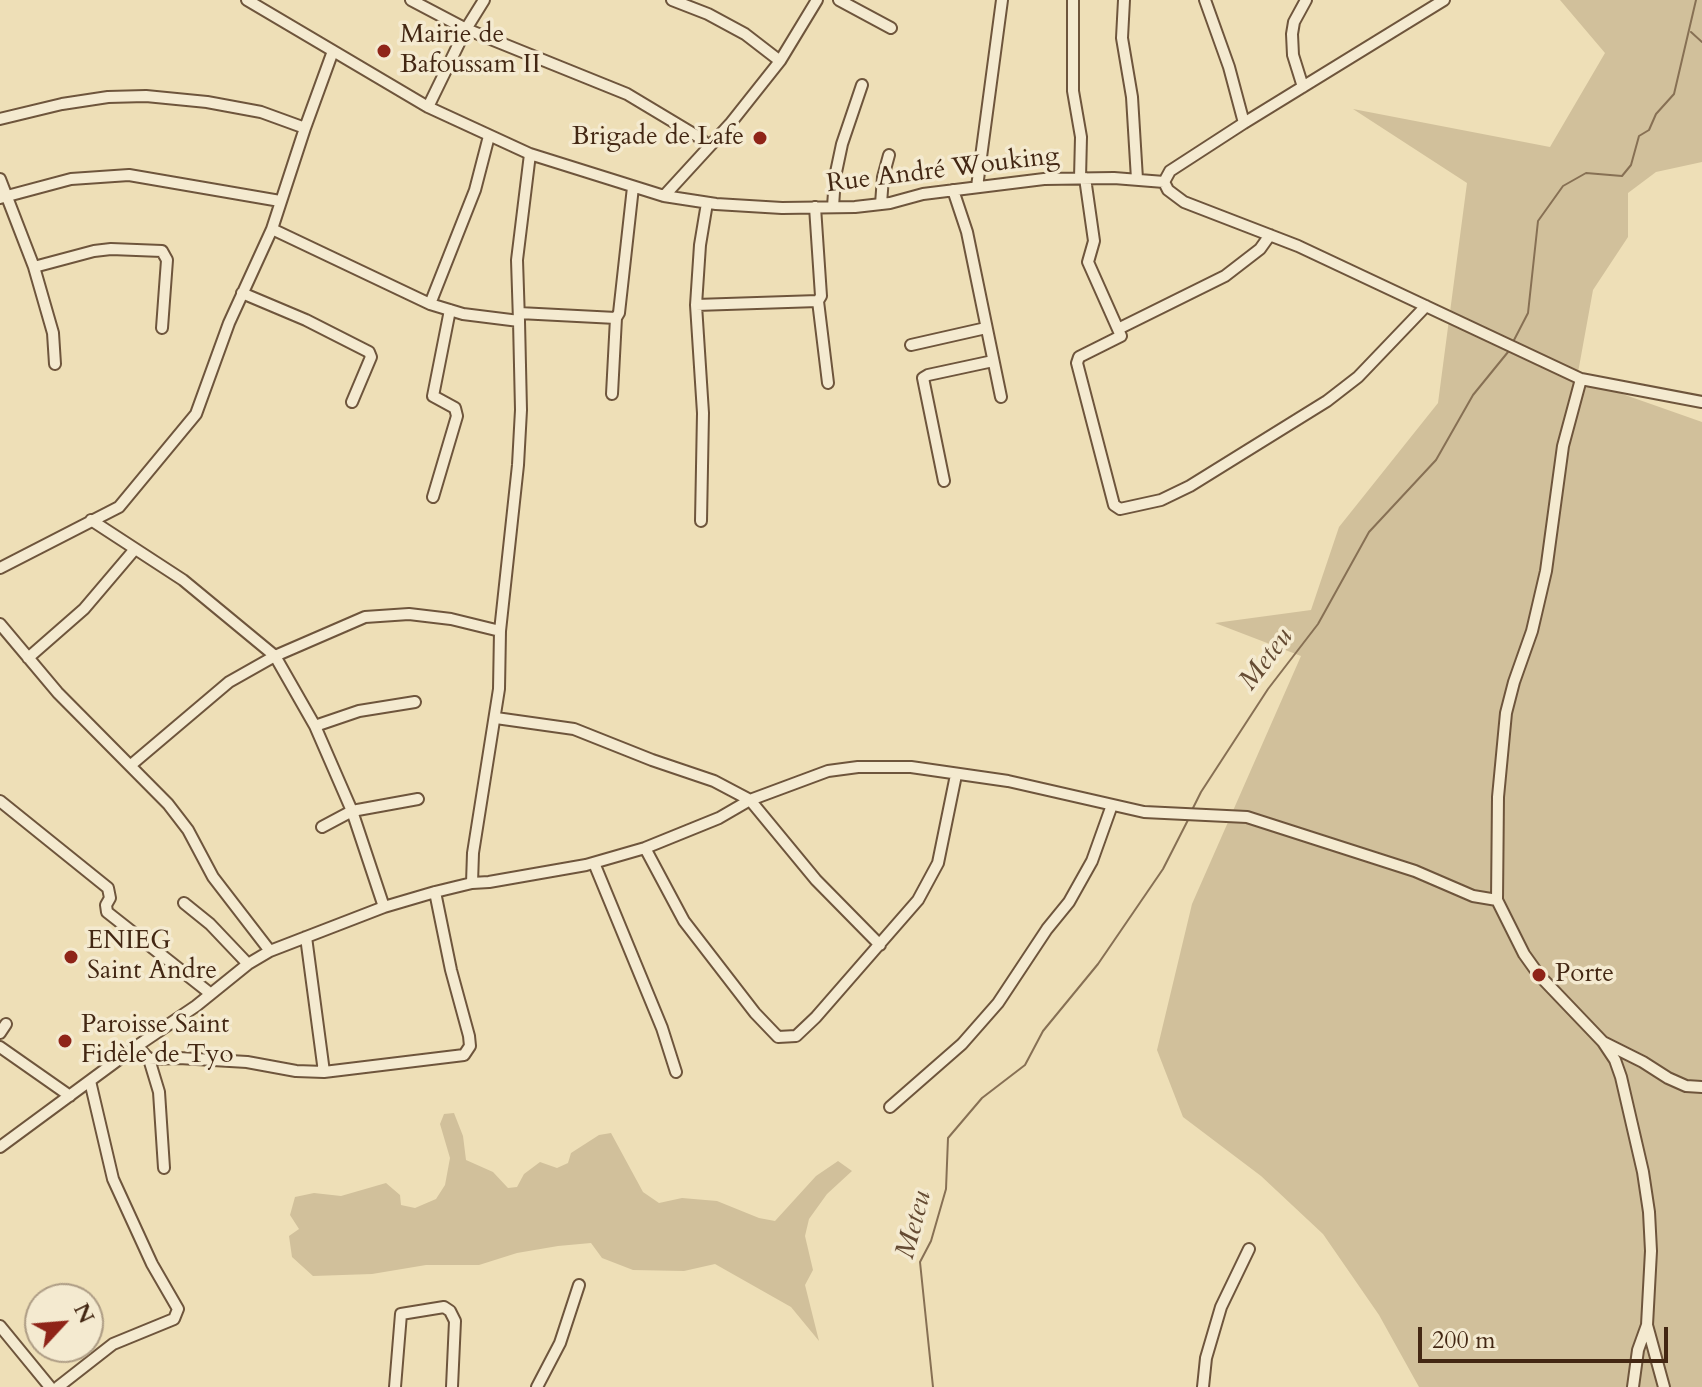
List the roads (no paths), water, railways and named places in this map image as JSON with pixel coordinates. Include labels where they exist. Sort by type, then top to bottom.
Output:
[{"type":"street","name":"Rue André Wouking","points":[[247,0],[428,107],[489,136],[530,154],[664,196],[707,203],[833,207],[881,204],[923,194],[1044,179],[1164,182]]},
{"type":"street","points":[[411,0],[466,29],[627,94],[709,146]]},
{"type":"street","points":[[428,107],[466,29],[484,0]]},
{"type":"street","points":[[672,0],[708,14],[745,34],[780,61]]},
{"type":"street","points":[[664,196],[780,61],[817,0]]},
{"type":"street","points":[[839,0],[891,28]]},
{"type":"street","points":[[977,187],[1002,0]]},
{"type":"street","points":[[1073,0],[1073,91],[1094,241],[1088,262],[1119,337],[1079,357],[1077,363],[1114,505],[1120,509],[1161,500],[1190,486],[1327,401],[1358,377],[1426,306]]},
{"type":"street","points":[[1124,0],[1122,38],[1132,97],[1137,179]]},
{"type":"street","points":[[1205,0],[1229,67],[1244,123]]},
{"type":"street","points":[[1303,87],[1293,55],[1292,34],[1294,22],[1306,0]]},
{"type":"street","points":[[1444,0],[1170,171],[1164,182],[1168,190],[1184,202],[1270,235],[1581,379],[1702,402]]},
{"type":"street","points":[[0,568],[119,507],[196,414],[242,293],[272,229],[333,51]]},
{"type":"street","points":[[833,207],[842,144],[862,85]]},
{"type":"street","points":[[0,119],[62,104],[108,97],[146,96],[207,102],[261,112],[305,128]]},
{"type":"street","points":[[430,304],[475,190],[489,136]]},
{"type":"street","points":[[472,883],[473,853],[496,718],[500,631],[518,465],[521,410],[517,260],[530,154]]},
{"type":"street","points":[[881,204],[889,155]]},
{"type":"street","points":[[4,197],[71,179],[129,175],[280,201]]},
{"type":"street","points":[[0,179],[4,197],[34,267],[53,333],[55,364]]},
{"type":"street","points":[[612,394],[616,318],[633,187]]},
{"type":"street","points":[[953,190],[967,232],[1001,397]]},
{"type":"street","points":[[701,521],[703,413],[696,305],[700,245],[707,203]]},
{"type":"street","points":[[815,207],[821,296],[818,301],[828,383]]},
{"type":"street","points":[[272,229],[430,304],[450,310],[519,317],[616,318]]},
{"type":"street","points":[[1118,329],[1225,276],[1260,249],[1270,235]]},
{"type":"street","points":[[34,267],[94,251],[162,251],[167,260],[162,328]]},
{"type":"street","points":[[242,293],[306,320],[369,352],[371,357],[352,402]]},
{"type":"street","points":[[696,305],[818,301]]},
{"type":"street","points":[[433,497],[457,416],[455,408],[437,401],[433,396],[450,310]]},
{"type":"street","points":[[911,345],[986,328]]},
{"type":"street","points":[[944,481],[923,378],[993,361]]},
{"type":"street","points":[[1581,379],[1563,446],[1546,571],[1532,631],[1506,713],[1498,797],[1497,900],[1524,954],[1539,975],[1603,1042],[1615,1060],[1621,1077],[1647,1199],[1651,1251],[1647,1325],[1664,1387]]},
{"type":"street","points":[[91,520],[183,580],[275,656],[315,726],[352,811],[384,907]]},
{"type":"street","points":[[28,658],[84,609],[135,549]]},
{"type":"street","points":[[131,765],[229,682],[275,656],[351,622],[390,613],[451,619],[500,631]]},
{"type":"street","points":[[0,624],[4,638],[28,658],[58,693],[168,804],[188,830],[213,877],[270,951]]},
{"type":"street","points":[[315,726],[359,711],[415,702]]},
{"type":"street","points":[[496,718],[574,729],[714,781],[750,800],[816,880],[880,945]]},
{"type":"street","points":[[0,1147],[248,964],[270,951],[384,907],[435,892],[594,863],[645,848],[719,818],[750,800],[828,771],[858,767],[911,767],[1008,781],[1144,812],[1223,814],[1266,822],[1415,871],[1473,896],[1497,900]]},
{"type":"street","points":[[645,848],[684,921],[746,1002],[778,1037],[796,1036],[918,900],[938,863],[956,775]]},
{"type":"street","points":[[322,827],[352,811],[418,799]]},
{"type":"street","points":[[0,801],[108,888],[107,912],[211,994]]},
{"type":"street","points":[[890,1107],[962,1044],[998,1003],[1047,929],[1069,902],[1092,861],[1112,805]]},
{"type":"street","points":[[594,863],[662,1028],[676,1072]]},
{"type":"street","points":[[149,1059],[247,1062],[296,1071],[324,1072],[464,1055],[470,1046],[435,892]]},
{"type":"street","points":[[184,903],[210,924],[248,964]]},
{"type":"street","points":[[306,937],[324,1072]]},
{"type":"street","points":[[1603,1042],[1668,1078],[1686,1086],[1702,1087]]},
{"type":"street","points":[[137,1046],[149,1059],[161,1104],[164,1168]]},
{"type":"street","points":[[0,1047],[70,1096]]},
{"type":"street","points":[[58,1387],[113,1344],[130,1335],[169,1323],[177,1315],[178,1309],[152,1264],[113,1179],[90,1081]]},
{"type":"street","points":[[1203,1387],[1206,1358],[1221,1307],[1249,1249]]},
{"type":"street","points":[[537,1387],[560,1343],[579,1285]]},
{"type":"street","points":[[395,1387],[401,1314],[444,1307],[455,1321],[452,1387]]},
{"type":"street","points":[[1633,1387],[1638,1350],[1647,1325]]},
{"type":"street","points":[[0,1326],[50,1387]]},
{"type":"waterway","name":"Meteu","points":[[1513,342],[1528,313],[1538,221],[1563,186],[1586,173],[1622,176],[1631,165],[1639,136],[1649,130],[1656,114],[1674,94],[1696,0]]},
{"type":"waterway","points":[[1691,32],[1702,42]]},
{"type":"waterway","name":"Meteu","points":[[1191,812],[1268,689],[1318,624],[1369,532],[1436,460],[1473,395],[1508,352]]},
{"type":"waterway","name":"Meteu","points":[[933,1387],[920,1262],[931,1241],[946,1189],[948,1138],[982,1098],[1025,1065],[1043,1031],[1098,964],[1163,869],[1189,818]]},
{"type":"place","name":"Mairie de Bafoussam II","points":[[384,51]]},
{"type":"place","name":"Brigade de Lafe","points":[[760,138]]},
{"type":"place","name":"ENIEG Saint Andre","points":[[71,957]]},
{"type":"place","name":"Porte","points":[[1539,975]]},
{"type":"place","name":"Paroisse Saint Fidèle de Tyo","points":[[65,1041]]}]
